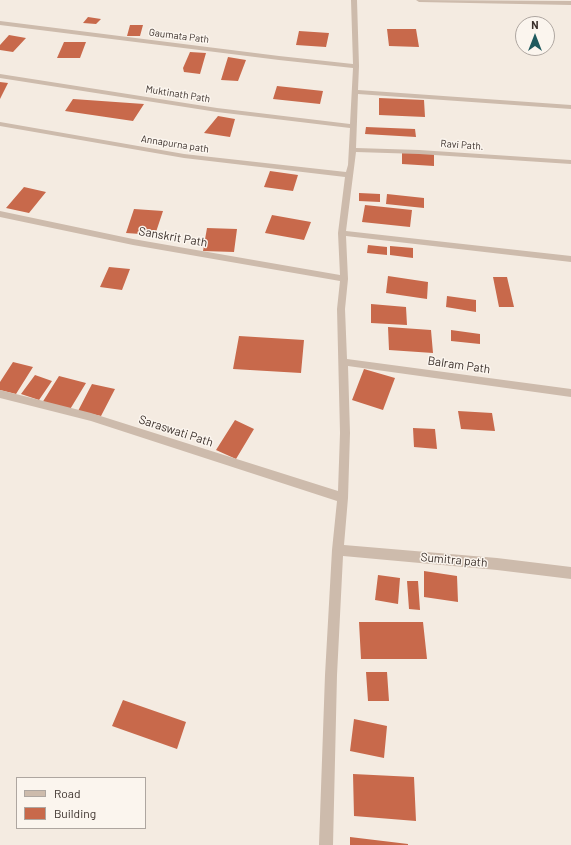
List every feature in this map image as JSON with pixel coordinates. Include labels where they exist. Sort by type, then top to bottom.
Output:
[{"type":"street","points":[[326,845],[331,675],[338,550],[343,498],[345,433],[340,309],[344,278],[342,233],[349,175],[352,165],[354,126],[356,66],[354,0]]},
{"type":"street","points":[[419,0],[571,4]]},
{"type":"street","name":"Gaumata Path","points":[[0,23],[356,66]]},
{"type":"street","name":"Muktinath Path","points":[[0,76],[217,110],[354,126]]},
{"type":"street","points":[[355,92],[571,106]]},
{"type":"street","name":"Annapurna path","points":[[0,124],[184,156],[349,175]]},
{"type":"street","name":"Ravi Path.","points":[[352,150],[419,152],[571,162]]},
{"type":"street","name":"Sanskrit Path","points":[[0,214],[133,242],[344,278]]},
{"type":"street","points":[[342,233],[571,259]]},
{"type":"street","name":"Balram Path","points":[[343,362],[571,393]]},
{"type":"street","name":"Saraswati Path","points":[[0,394],[91,417],[343,498]]},
{"type":"street","name":"Sumitra path","points":[[338,550],[571,572]]},
{"type":"building","points":[[88,17],[101,19],[96,24],[83,23]]},
{"type":"building","points":[[130,25],[143,25],[140,36],[127,36]]},
{"type":"building","points":[[387,29],[416,29],[419,47],[389,46]]},
{"type":"building","points":[[299,31],[329,33],[326,47],[296,45]]},
{"type":"building","points":[[9,35],[26,38],[13,52],[0,50],[0,45]]},
{"type":"building","points":[[64,42],[86,42],[80,58],[57,58]]},
{"type":"building","points":[[190,52],[206,53],[200,74],[184,72],[183,68]]},
{"type":"building","points":[[228,57],[246,60],[238,81],[221,80]]},
{"type":"building","points":[[0,82],[8,83],[0,99]]},
{"type":"building","points":[[277,86],[323,91],[320,104],[273,99]]},
{"type":"building","points":[[379,98],[424,100],[425,117],[379,115]]},
{"type":"building","points":[[73,99],[144,104],[133,121],[65,111]]},
{"type":"building","points":[[218,116],[235,119],[230,137],[204,133]]},
{"type":"building","points":[[366,127],[415,129],[416,137],[365,134]]},
{"type":"building","points":[[402,152],[434,154],[434,166],[402,164]]},
{"type":"building","points":[[270,171],[298,175],[293,191],[264,187]]},
{"type":"building","points":[[24,187],[46,192],[29,213],[6,208]]},
{"type":"building","points":[[359,193],[380,194],[380,202],[359,201]]},
{"type":"building","points":[[387,194],[424,198],[424,208],[386,204]]},
{"type":"building","points":[[365,205],[412,210],[410,227],[362,222]]},
{"type":"building","points":[[134,209],[163,211],[155,235],[126,233]]},
{"type":"building","points":[[272,215],[311,222],[304,240],[265,233]]},
{"type":"building","points":[[207,228],[237,229],[234,252],[203,251]]},
{"type":"building","points":[[368,245],[387,247],[387,255],[367,253]]},
{"type":"building","points":[[390,246],[413,248],[413,258],[390,255]]},
{"type":"building","points":[[109,267],[130,269],[122,290],[100,287]]},
{"type":"building","points":[[388,276],[428,282],[427,299],[386,293]]},
{"type":"building","points":[[493,277],[507,277],[514,307],[499,307]]},
{"type":"building","points":[[447,296],[476,300],[476,312],[446,307]]},
{"type":"building","points":[[371,304],[406,307],[407,325],[371,323]]},
{"type":"building","points":[[388,327],[431,330],[433,353],[389,350]]},
{"type":"building","points":[[451,330],[480,334],[480,344],[451,341]]},
{"type":"building","points":[[239,336],[304,340],[301,373],[233,369]]},
{"type":"building","points":[[13,362],[33,367],[16,394],[0,390],[0,382]]},
{"type":"building","points":[[364,369],[395,378],[383,410],[352,400]]},
{"type":"building","points":[[35,375],[52,381],[39,400],[21,394]]},
{"type":"building","points":[[59,376],[86,383],[69,411],[42,403]]},
{"type":"building","points":[[92,384],[115,389],[101,416],[78,411]]},
{"type":"building","points":[[458,411],[492,413],[495,431],[461,429]]},
{"type":"building","points":[[235,420],[254,429],[236,459],[216,450]]},
{"type":"building","points":[[413,428],[435,429],[437,449],[414,447]]},
{"type":"building","points":[[424,571],[457,576],[458,602],[424,597]]},
{"type":"building","points":[[378,575],[400,578],[398,604],[375,600]]},
{"type":"building","points":[[407,581],[418,581],[420,610],[409,609]]},
{"type":"building","points":[[359,622],[423,622],[427,659],[361,659]]},
{"type":"building","points":[[366,672],[387,672],[389,701],[368,701]]},
{"type":"building","points":[[123,700],[186,722],[177,749],[112,726]]},
{"type":"building","points":[[354,719],[387,726],[384,758],[350,751]]},
{"type":"building","points":[[353,774],[414,777],[416,821],[354,816]]},
{"type":"building","points":[[350,837],[408,844],[408,845],[350,845]]}]
